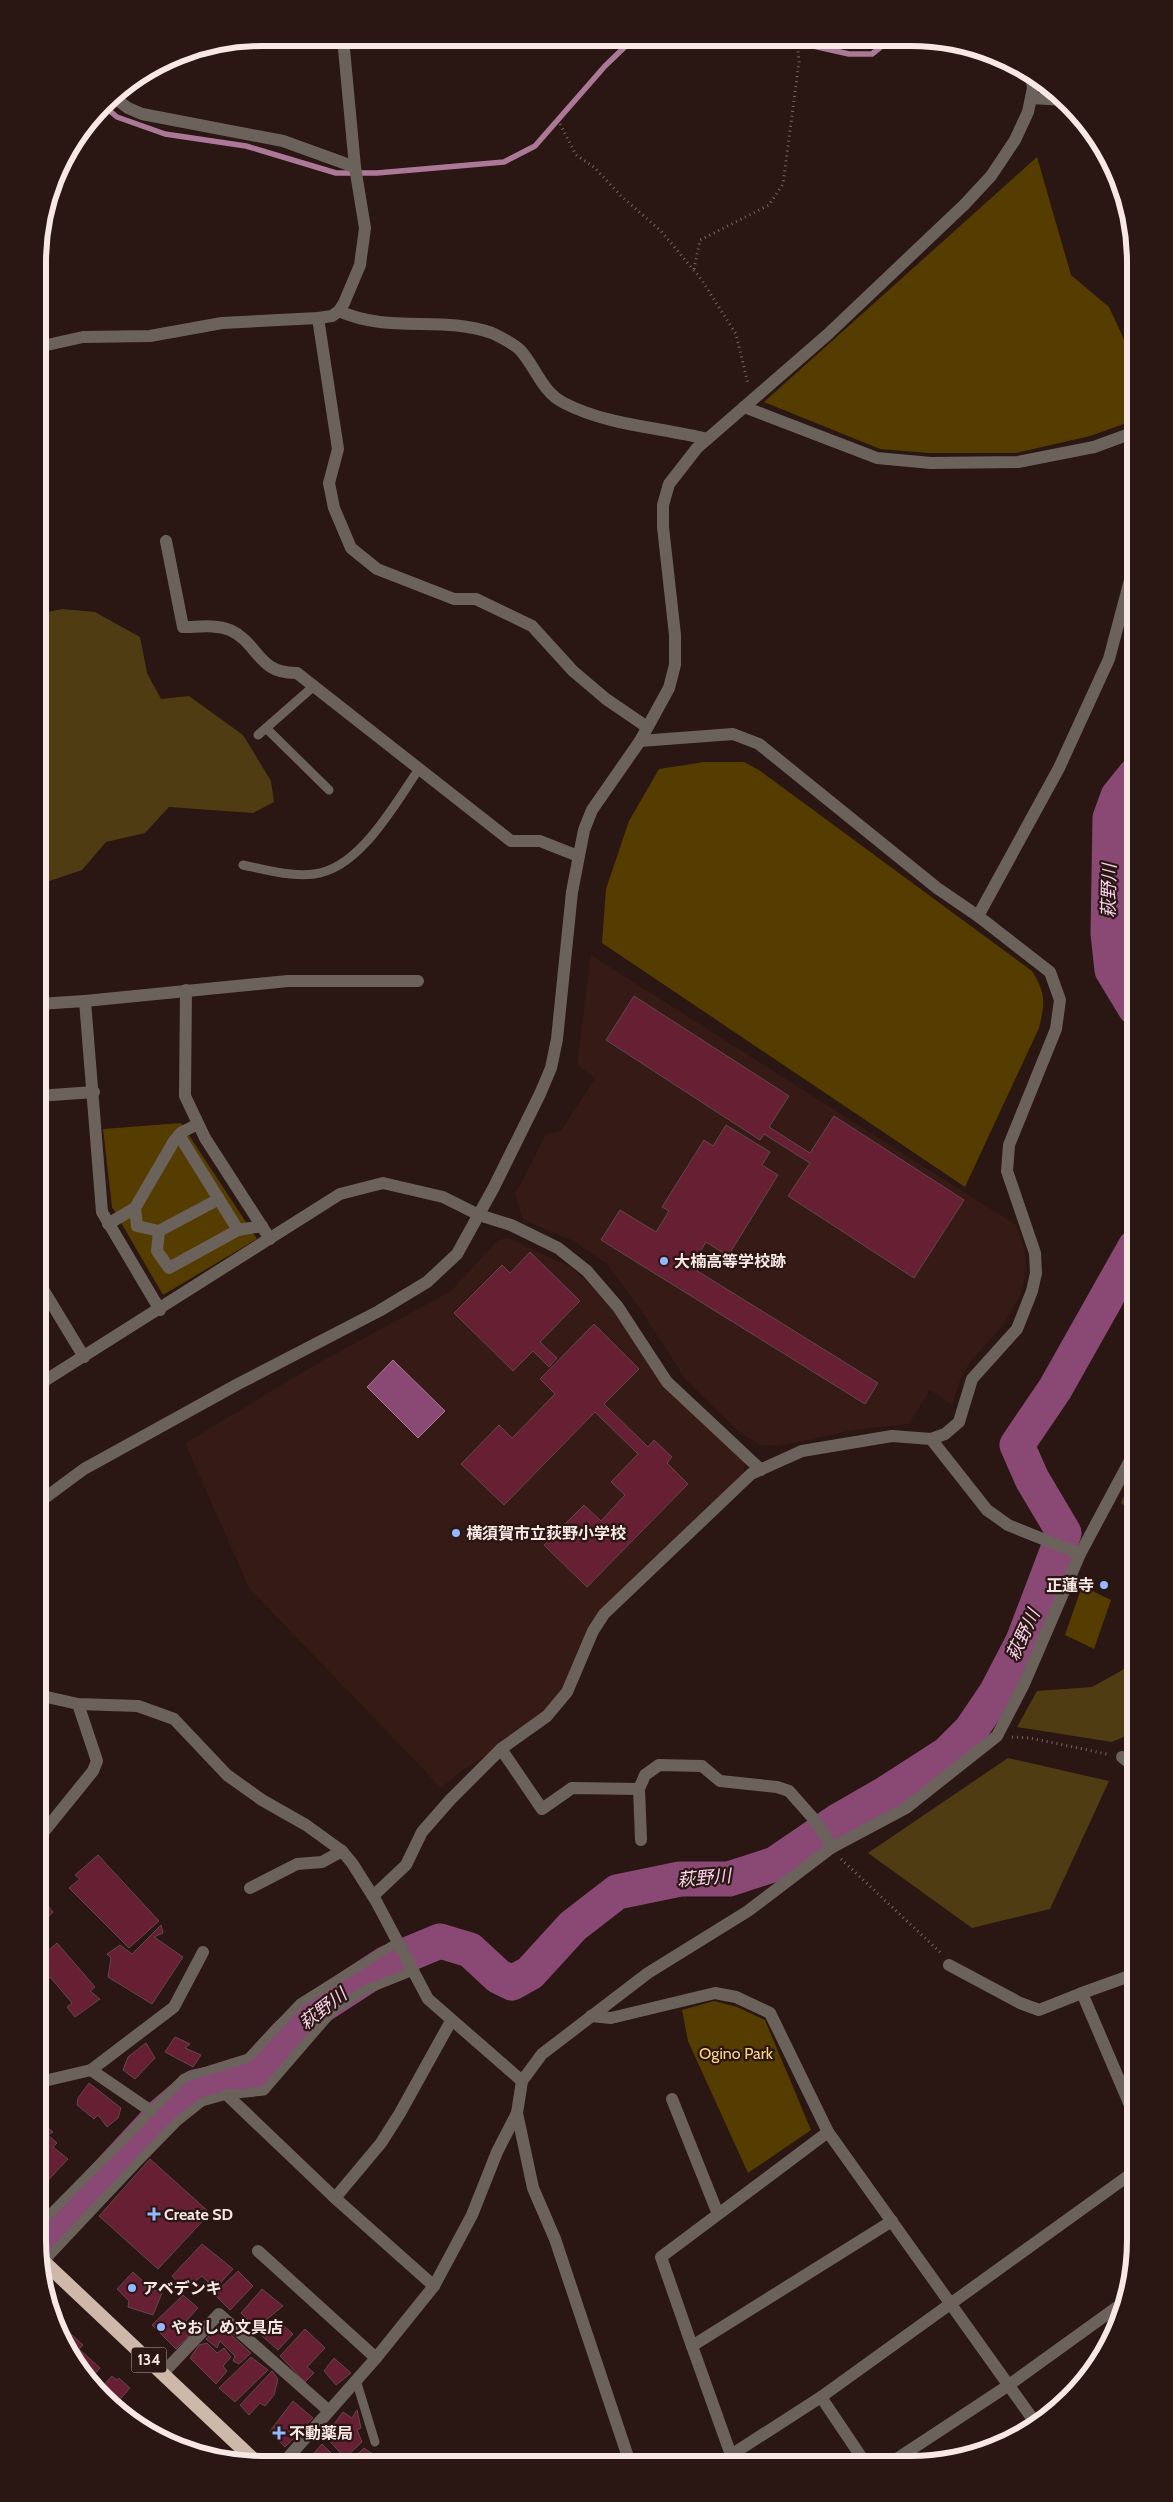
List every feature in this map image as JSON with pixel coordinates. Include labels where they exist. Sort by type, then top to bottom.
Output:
[{"type":"highway","name":"134","points":[[48,2270],[163,2373],[249,2455]]},
{"type":"street","points":[[46,345],[83,337],[150,336],[222,323],[318,318],[332,316],[339,311],[360,265],[366,228],[355,167],[344,46]]},
{"type":"street","points":[[46,1497],[84,1469],[238,1384],[379,1310],[427,1282],[457,1254],[479,1215],[540,1094],[550,1068],[557,1038],[578,856],[592,810],[640,741],[669,688],[675,665],[663,505],[673,478],[707,439],[827,335],[964,205],[991,176],[1015,140],[1028,112],[1031,98],[1031,83]]},
{"type":"street","points":[[1031,98],[1052,99]]},
{"type":"street","points":[[119,101],[128,108],[142,114],[283,141],[355,167]]},
{"type":"street","points":[[339,311],[374,323],[468,326],[494,334],[520,350],[546,388],[563,403],[627,426],[672,430],[707,439]]},
{"type":"street","points":[[318,318],[338,449],[329,483],[334,508],[351,548],[377,569],[454,599],[476,599],[532,626],[573,671],[606,699],[647,727]]},
{"type":"street","points":[[748,403],[877,458],[931,463],[1018,462],[1094,448],[1127,435]]},
{"type":"street","points":[[166,541],[183,628],[212,626],[228,629],[240,635],[268,666],[282,673],[297,673],[510,841],[540,841],[578,856]]},
{"type":"street","points":[[978,916],[1059,768],[1109,659],[1127,591]]},
{"type":"street","points":[[373,1896],[406,1864],[422,1832],[501,1749],[546,1716],[567,1692],[593,1631],[604,1614],[751,1474],[802,1451],[892,1436],[932,1439],[945,1434],[959,1422],[972,1379],[1017,1329],[1032,1291],[1036,1273],[1035,1253],[1008,1170],[1007,1159],[1009,1145],[1052,1042],[1060,1000],[1050,972],[978,916],[936,888],[759,744],[734,734],[640,741]]},
{"type":"street","points":[[46,1003],[288,982],[418,982]]},
{"type":"street","points":[[186,990],[185,1096],[205,1138],[270,1239]]},
{"type":"street","points":[[85,1001],[94,1092],[102,1212],[160,1310]]},
{"type":"street","points":[[46,1095],[94,1092]]},
{"type":"street","points":[[108,1224],[135,1208],[174,1140],[198,1124]]},
{"type":"street","points":[[179,1135],[238,1230]]},
{"type":"street","points":[[46,1380],[160,1310],[340,1194],[384,1183],[443,1197],[479,1215],[511,1225],[558,1248],[586,1271],[618,1307],[667,1382],[761,1470]]},
{"type":"street","points":[[135,1208],[137,1226],[159,1232],[219,1199]]},
{"type":"street","points":[[159,1232],[157,1252],[169,1268],[238,1230],[262,1226]]},
{"type":"street","points":[[46,1294],[84,1357]]},
{"type":"street","points":[[932,1439],[987,1510],[1008,1525],[1080,1554]]},
{"type":"street","points":[[290,2456],[376,2358],[434,2286],[472,2215],[497,2152],[517,2113],[522,2081],[542,2054],[648,1973],[748,1911],[828,1843],[906,1808],[997,1736],[1024,1684],[1080,1554],[1127,1466]]},
{"type":"street","points":[[46,1697],[78,1704],[138,1706],[174,1719],[227,1776],[262,1800],[306,1825],[342,1851],[373,1896],[428,1999],[522,2081]]},
{"type":"street","points":[[46,1829],[93,1771],[97,1761],[78,1704]]},
{"type":"street","points":[[501,1749],[542,1809],[572,1788],[639,1789]]},
{"type":"street","points":[[1122,1757],[1127,1761]]},
{"type":"street","points":[[641,1840],[639,1789],[644,1775],[659,1765],[702,1766],[720,1781],[777,1787],[789,1791],[812,1817],[828,1843]]},
{"type":"street","points":[[250,1888],[297,1864],[322,1862],[342,1851]]},
{"type":"street","points":[[46,2081],[91,2070],[174,2008],[203,1952]]},
{"type":"street","points":[[949,1965],[1020,2003],[1039,2010],[1127,1977]]},
{"type":"street","points":[[591,2016],[611,2018],[715,1993],[736,1997],[770,2013],[828,2132],[1032,2418]]},
{"type":"street","points":[[1082,1993],[1127,2098]]},
{"type":"street","points":[[335,2198],[380,2143],[395,2121],[451,2021]]},
{"type":"street","points":[[91,2070],[151,2111]]},
{"type":"street","points":[[227,2095],[335,2198],[434,2286]]},
{"type":"street","points":[[672,2099],[718,2214]]},
{"type":"street","points":[[517,2113],[532,2188],[555,2239],[628,2456]]},
{"type":"street","points":[[731,2456],[661,2256],[828,2132]]},
{"type":"street","points":[[736,2456],[951,2305],[1127,2178]]},
{"type":"street","points":[[692,2346],[892,2221]]},
{"type":"street","points":[[258,2251],[376,2358]]},
{"type":"street","points":[[902,2456],[1009,2385],[1115,2308]]},
{"type":"street","points":[[163,2373],[219,2314],[330,2411]]},
{"type":"street","points":[[821,2397],[861,2456]]},
{"type":"lane","points":[[258,735],[314,686]]},
{"type":"lane","points":[[266,728],[329,790]]},
{"type":"lane","points":[[243,865],[304,875],[317,874],[333,867],[363,848],[420,769]]},
{"type":"lane","points":[[46,2218],[184,2078],[248,2058],[300,2003],[398,1942]]},
{"type":"lane","points":[[48,2262],[177,2122],[202,2102],[227,2095],[264,2091],[334,2010],[363,1991],[413,1971]]},
{"type":"lane","points":[[356,2380],[375,2442]]},
{"type":"path","points":[[694,270],[700,240],[770,205],[783,184],[799,62],[797,46]]},
{"type":"path","points":[[560,124],[576,156],[594,167],[621,196],[662,231],[694,270],[736,334],[748,403]]},
{"type":"path","points":[[997,1736],[1030,1738],[1122,1757]]},
{"type":"path","points":[[828,1843],[900,1917],[938,1948],[949,1965]]},
{"type":"shaded area","points":[[62,609],[95,612],[140,637],[147,673],[161,699],[189,696],[243,735],[271,781],[274,802],[253,813],[169,807],[145,833],[106,842],[82,870],[46,882],[46,612]]},
{"type":"shaded area","points":[[591,955],[1016,1225],[1025,1251],[1026,1271],[1021,1294],[1002,1327],[971,1361],[961,1378],[952,1405],[930,1390],[909,1424],[853,1430],[779,1446],[760,1445],[738,1431],[686,1380],[640,1309],[607,1264],[574,1241],[523,1220],[515,1194],[546,1134],[561,1131],[595,1078],[577,1065]]},
{"type":"shaded area","name":"横須賀市立荻野小学校","points":[[508,1238],[571,1267],[614,1308],[665,1385],[744,1462],[744,1478],[600,1616],[573,1684],[546,1716],[460,1772],[441,1788],[249,1588],[185,1443],[320,1362],[451,1291],[498,1240]]},
{"type":"shaded area","points":[[393,1360],[445,1411],[418,1438],[367,1387]]},
{"type":"shaded area","points":[[1127,1489],[1127,1507],[1121,1503]]},
{"type":"shaded area","points":[[1127,1665],[1127,1735],[1112,1742],[1017,1727],[1037,1691],[1092,1687],[1126,1668]]},
{"type":"shaded area","points":[[1008,1758],[1109,1781],[1050,1909],[972,1928],[868,1853]]},
{"type":"green space","points":[[1037,157],[1071,275],[1109,307],[1127,346],[1127,423],[1090,436],[1016,453],[929,453],[880,449],[764,402]]},
{"type":"green space","points":[[704,762],[744,762],[759,770],[1032,971],[1037,979],[1043,998],[1039,1028],[965,1187],[602,943],[606,889],[629,821],[659,769]]},
{"type":"green space","points":[[181,1123],[257,1239],[163,1295],[112,1207],[103,1129]]},
{"type":"green space","points":[[1082,1586],[1111,1600],[1094,1649],[1065,1635]]},
{"type":"green space","name":"Ogino Park","points":[[714,2001],[737,2007],[765,2020],[811,2130],[748,2173],[688,2041],[682,2010]]},
{"type":"building","points":[[634,996],[789,1096],[769,1127],[810,1153],[834,1116],[964,1200],[914,1278],[788,1196],[810,1163],[764,1134],[760,1140],[606,1040]]},
{"type":"building","name":"大楠高等学校跡","points":[[726,1125],[770,1152],[762,1165],[778,1175],[728,1256],[706,1242],[691,1267],[878,1383],[865,1404],[601,1240],[620,1210],[656,1232],[669,1211],[662,1207],[704,1140],[713,1146]]},
{"type":"building","points":[[530,1252],[580,1301],[540,1342],[557,1358],[549,1367],[533,1351],[513,1371],[454,1313],[502,1265],[510,1273]]},
{"type":"building","points":[[594,1324],[639,1369],[604,1404],[648,1447],[654,1440],[672,1457],[667,1463],[688,1484],[587,1587],[544,1545],[584,1505],[601,1521],[625,1495],[611,1482],[638,1454],[595,1412],[504,1505],[461,1464],[499,1425],[512,1438],[555,1394],[540,1379]]},
{"type":"building","points":[[98,1855],[159,1921],[129,1948],[69,1888],[80,1879],[75,1875]]},
{"type":"building","points":[[46,1904],[53,1912],[46,1919]]},
{"type":"building","points":[[161,1925],[163,1933],[154,1937],[183,1957],[152,2004],[108,1977],[111,1958],[107,1954],[120,1945],[132,1954]]},
{"type":"building","points":[[57,1943],[95,1987],[90,1991],[100,1999],[75,2017],[67,2007],[72,2003],[50,1977],[47,1980],[46,1979],[46,1952]]},
{"type":"building","points":[[175,2037],[190,2044],[185,2048],[201,2055],[193,2067],[165,2052]]},
{"type":"building","points":[[146,2043],[155,2058],[135,2079],[123,2070],[128,2057]]},
{"type":"building","points":[[89,2083],[121,2108],[118,2118],[107,2127],[98,2115],[94,2119],[77,2105],[78,2098]]},
{"type":"building","points":[[46,2128],[53,2132],[48,2135],[57,2143],[53,2147],[68,2159],[46,2182]]},
{"type":"building","name":"Create SD","points":[[150,2159],[210,2213],[158,2269],[99,2216]]},
{"type":"building","points":[[202,2244],[233,2269],[215,2289],[202,2276],[184,2290],[172,2276]]},
{"type":"building","points":[[238,2271],[253,2286],[230,2310],[214,2294]]},
{"type":"building","points":[[133,2272],[144,2282],[141,2285],[162,2293],[153,2315],[128,2307],[129,2301],[117,2289]]},
{"type":"building","points":[[262,2289],[283,2306],[256,2328],[241,2313]]},
{"type":"building","points":[[183,2295],[198,2308],[186,2321],[194,2331],[176,2349],[152,2325]]},
{"type":"building","points":[[276,2319],[293,2334],[278,2350],[262,2336],[263,2332]]},
{"type":"building","points":[[220,2325],[251,2353],[239,2364],[233,2361],[235,2356],[220,2341],[217,2348],[206,2339]]},
{"type":"building","points":[[305,2329],[325,2348],[307,2367],[314,2373],[305,2382],[280,2356]]},
{"type":"building","points":[[67,2330],[83,2345],[79,2349],[100,2368],[94,2375],[75,2348]]},
{"type":"building","points":[[207,2343],[217,2353],[224,2348],[231,2357],[223,2366],[227,2371],[216,2384],[190,2358],[199,2345]]},
{"type":"building","points":[[251,2357],[268,2370],[235,2402],[219,2388]]},
{"type":"building","points":[[334,2358],[351,2373],[336,2385],[324,2371]]},
{"type":"building","points":[[272,2371],[278,2379],[274,2395],[265,2406],[260,2403],[249,2415],[240,2405]]},
{"type":"building","points":[[112,2376],[117,2380],[119,2378],[130,2388],[119,2401],[103,2385]]},
{"type":"building","points":[[293,2401],[313,2418],[285,2447],[270,2431]]},
{"type":"building","points":[[357,2410],[361,2428],[357,2430],[362,2442],[347,2456],[343,2456],[325,2436],[343,2412],[352,2418]]},
{"type":"building","points":[[322,2444],[334,2456],[311,2456]]},
{"type":"building","points":[[364,2448],[376,2456],[355,2456]]},
{"type":"waterway","points":[[109,111],[117,117],[165,134],[246,146],[336,173],[377,173],[504,162],[535,146],[605,66],[626,46]]},
{"type":"waterway","points":[[813,46],[849,54],[872,54],[882,46]]},
{"type":"waterway","name":"萩野川","points":[[1127,785],[1118,796],[1110,818],[1108,933],[1112,970],[1127,995]]},
{"type":"waterway","name":"萩野川","points":[[46,2240],[163,2114],[195,2087],[250,2076],[286,2036],[313,2011],[387,1963],[440,1941],[470,1950],[498,1976],[512,1983],[530,1973],[573,1926],[617,1892],[680,1879],[729,1879],[775,1864],[838,1821],[885,1794],[947,1754],[971,1730],[996,1693],[1023,1641],[1064,1533],[1032,1479],[1017,1445],[1055,1389],[1127,1261]]},
{"type":"place","name":"大楠高等学校跡","points":[[664,1261]]},
{"type":"place","name":"横須賀市立荻野小学校","points":[[456,1533]]},
{"type":"place","name":"正蓮寺","points":[[1104,1585]]},
{"type":"place","name":"Create SD","points":[[154,2214]]},
{"type":"place","name":"アベデンキ","points":[[132,2288]]},
{"type":"place","name":"やおしめ文具店","points":[[161,2327]]},
{"type":"place","name":"不動薬局","points":[[279,2433]]}]
